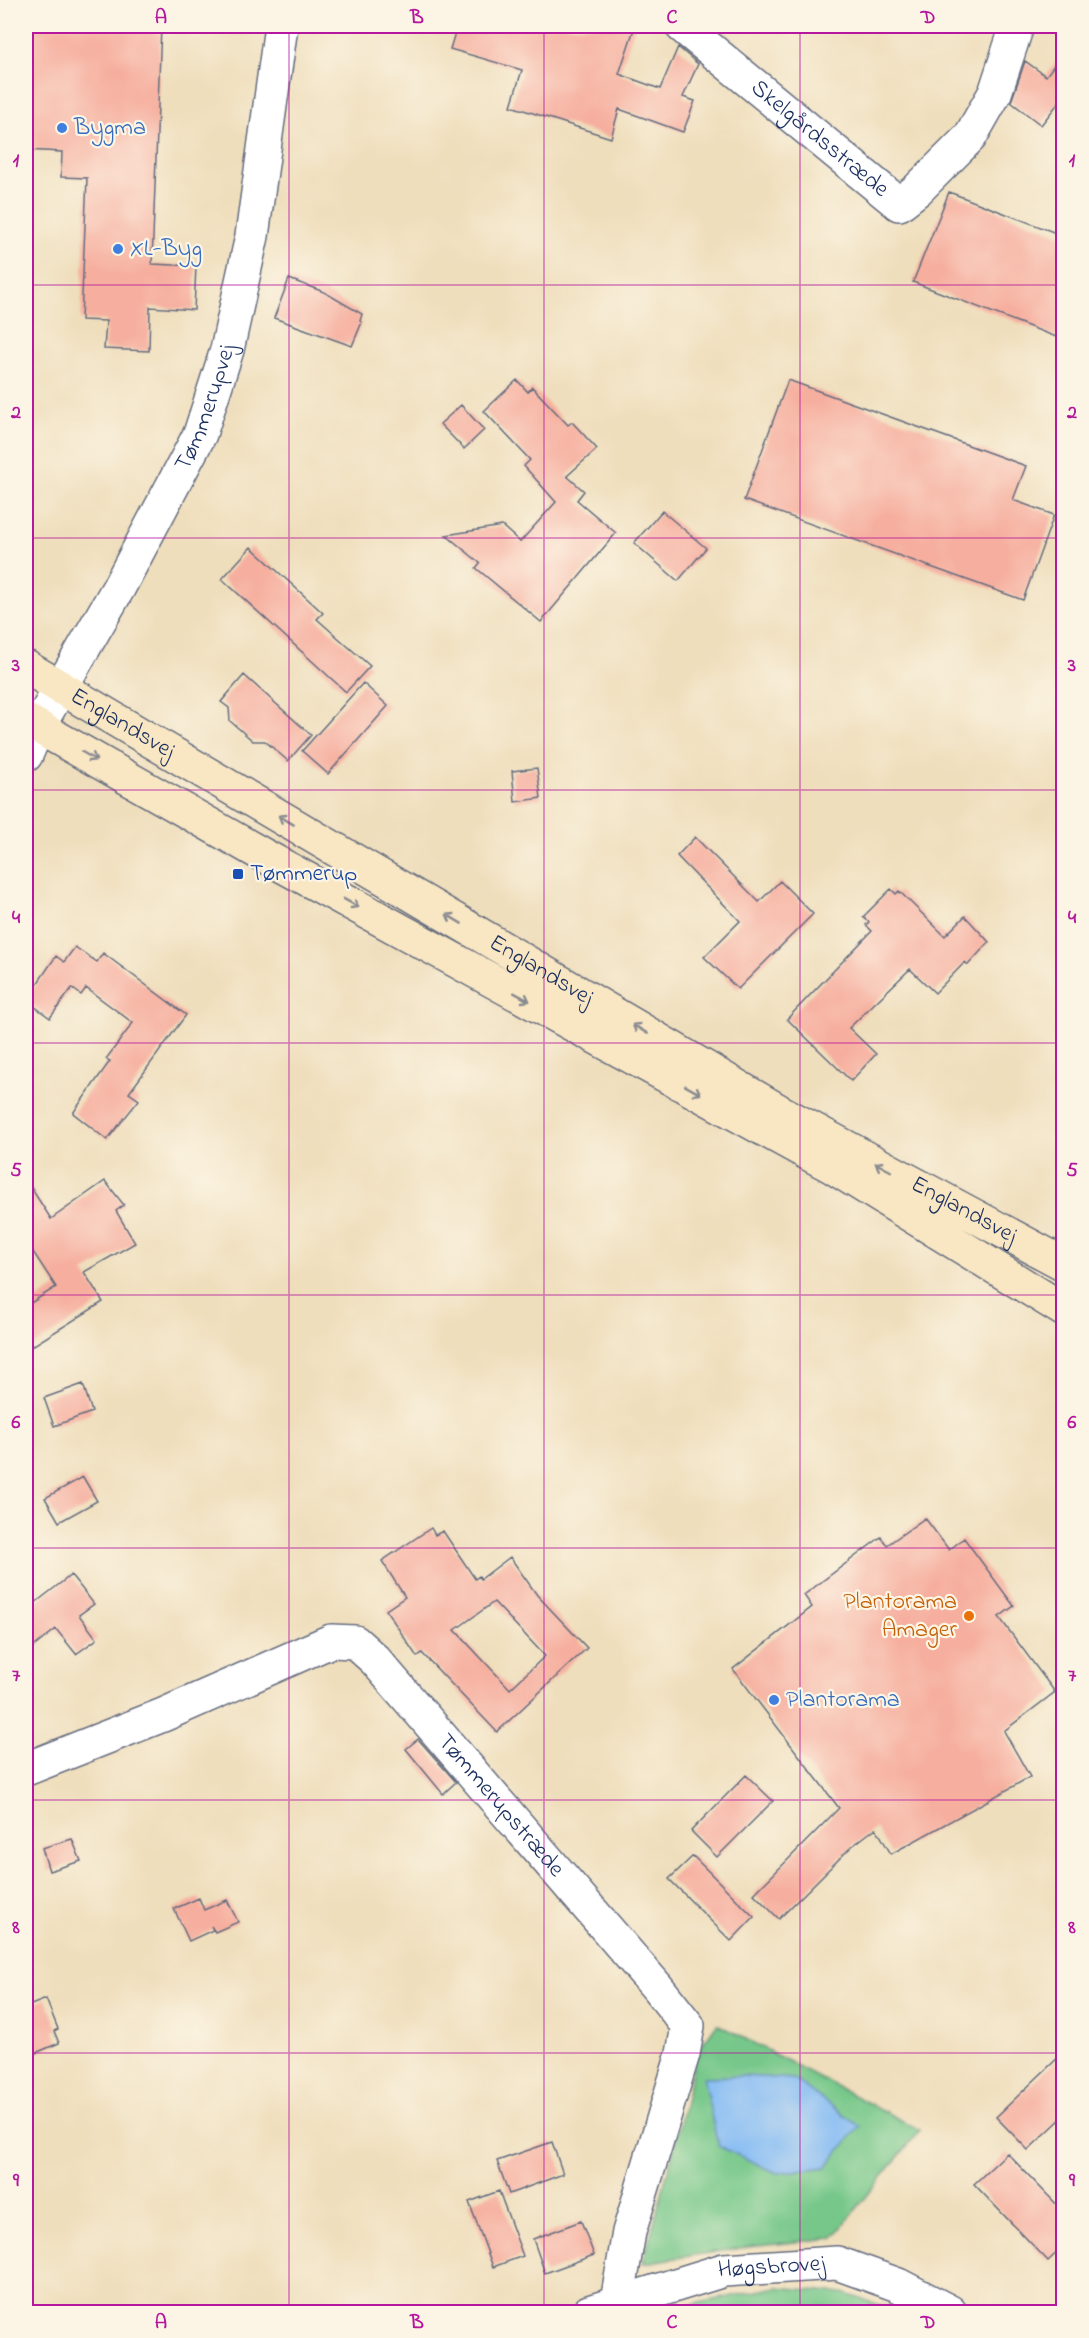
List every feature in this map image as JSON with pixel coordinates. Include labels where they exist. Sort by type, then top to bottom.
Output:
[{"type":"main road","name":"Englandsvej","points":[[26,666],[779,1111],[1064,1264]]},
{"type":"main road","name":"Englandsvej","points":[[30,734],[263,855],[831,1166],[1064,1310]]},
{"type":"street","name":"Tømmerupvej","points":[[30,734],[61,687],[119,587],[200,434],[227,350],[252,236],[280,26]]},
{"type":"street","name":"Skelgårdsstræde","points":[[682,26],[899,204],[917,190],[970,137],[995,93],[1017,26]]},
{"type":"street","name":"Tømmerupstræde","points":[[26,1769],[163,1715],[331,1641],[355,1641],[375,1660],[641,1968],[688,2026],[683,2054],[629,2232],[603,2307]]},
{"type":"street","name":"Høgsbrovej","points":[[603,2307],[724,2270],[837,2263],[898,2285],[950,2313]]},
{"type":"green space","points":[[717,2024],[920,2130],[833,2238],[748,2247],[643,2263],[675,2145],[696,2053]]},
{"type":"green space","points":[[777,2287],[842,2293],[903,2312],[655,2312]]},
{"type":"water","points":[[743,2076],[793,2079],[860,2126],[826,2167],[777,2173],[718,2146],[703,2077]]},
{"type":"building","name":"XL-Byg","points":[[26,26],[161,26],[152,264],[196,266],[194,310],[150,307],[149,351],[104,349],[106,321],[81,320],[87,178],[61,177],[62,152],[26,150]]},
{"type":"building","points":[[457,26],[635,26],[619,74],[660,89],[678,47],[698,64],[683,97],[695,101],[683,132],[619,109],[611,138],[511,106],[522,70],[450,49]]},
{"type":"building","points":[[1064,52],[1064,96],[1041,125],[1011,102],[1025,61],[1046,76]]},
{"type":"building","points":[[949,192],[1064,236],[1064,340],[913,282]]},
{"type":"building","points":[[289,279],[324,292],[362,314],[360,321],[362,322],[352,346],[274,318]]},
{"type":"building","points":[[517,380],[528,392],[532,387],[568,425],[572,422],[597,449],[567,476],[584,491],[577,500],[616,533],[541,622],[476,568],[480,563],[446,535],[502,526],[520,542],[556,502],[524,466],[530,460],[484,411]]},
{"type":"building","points":[[788,380],[1026,466],[1013,500],[1054,515],[1023,600],[744,500]]},
{"type":"building","points":[[461,405],[484,430],[464,449],[440,424]]},
{"type":"building","points":[[662,511],[706,548],[678,581],[634,543]]},
{"type":"building","points":[[251,547],[323,613],[317,619],[370,666],[346,692],[222,579]]},
{"type":"building","points":[[244,675],[311,735],[288,761],[265,741],[253,741],[230,721],[229,708],[221,702]]},
{"type":"building","points":[[363,683],[388,706],[328,774],[302,751]]},
{"type":"building","points":[[537,768],[541,798],[515,802],[512,771]]},
{"type":"building","points":[[695,837],[759,902],[780,881],[813,914],[738,989],[704,957],[740,921],[677,856]]},
{"type":"building","points":[[891,889],[896,894],[899,891],[945,936],[965,916],[989,942],[968,965],[965,962],[935,993],[910,969],[849,1028],[876,1054],[851,1081],[787,1019],[872,931],[866,925],[869,922],[863,917]]},
{"type":"building","points":[[75,947],[97,962],[103,953],[186,1015],[129,1093],[139,1100],[107,1140],[73,1113],[110,1061],[106,1059],[133,1023],[86,988],[81,995],[72,988],[50,1018],[26,1000],[56,956],[64,962]]},
{"type":"building","points":[[26,1180],[51,1219],[105,1181],[124,1205],[116,1211],[135,1243],[84,1272],[103,1302],[26,1350],[26,1306],[56,1287],[26,1241]]},
{"type":"building","points":[[83,1384],[92,1412],[54,1426],[44,1398]]},
{"type":"building","points":[[83,1477],[97,1501],[59,1522],[45,1498]]},
{"type":"building","points":[[925,1518],[949,1550],[964,1538],[1014,1606],[999,1617],[1055,1692],[1004,1731],[1030,1777],[891,1854],[876,1828],[851,1847],[779,1919],[754,1894],[839,1808],[733,1669],[812,1607],[804,1595],[881,1537],[887,1545]]},
{"type":"building","points":[[431,1528],[435,1535],[443,1531],[475,1579],[479,1576],[481,1579],[510,1557],[537,1595],[587,1648],[497,1732],[422,1653],[417,1657],[386,1610],[405,1597],[382,1561]],"holes":[[[494,1602],[545,1656],[510,1689],[455,1630]]]},
{"type":"building","points":[[71,1575],[94,1604],[79,1615],[97,1639],[76,1654],[56,1629],[26,1653],[26,1610]]},
{"type":"building","points":[[418,1739],[456,1782],[443,1794],[406,1749]]},
{"type":"building","points":[[746,1775],[773,1801],[717,1857],[691,1831]]},
{"type":"building","points":[[72,1839],[81,1861],[49,1871],[42,1848]]},
{"type":"building","points":[[693,1856],[754,1917],[731,1941],[669,1879]]},
{"type":"building","points":[[199,1898],[204,1910],[227,1900],[238,1922],[215,1932],[211,1926],[213,1930],[189,1941],[174,1909]]},
{"type":"building","points":[[46,1999],[58,2029],[54,2031],[59,2043],[26,2057],[26,2007]]},
{"type":"building","points":[[1064,2052],[1064,2116],[1028,2150],[996,2117]]},
{"type":"building","points":[[552,2142],[563,2174],[509,2194],[497,2161]]},
{"type":"building","points":[[1007,2153],[1064,2212],[1064,2246],[1048,2261],[974,2184]]},
{"type":"building","points":[[499,2191],[523,2256],[493,2267],[469,2202]]},
{"type":"building","points":[[581,2221],[594,2255],[545,2273],[533,2239]]},
{"type":"place","name":"Bygma","points":[[62,128]]},
{"type":"place","name":"XL-Byg","points":[[118,249]]},
{"type":"place","name":"Tømmerup","points":[[238,874]]},
{"type":"place","name":"Plantorama Amager","points":[[969,1616]]},
{"type":"place","name":"Plantorama","points":[[774,1700]]}]
